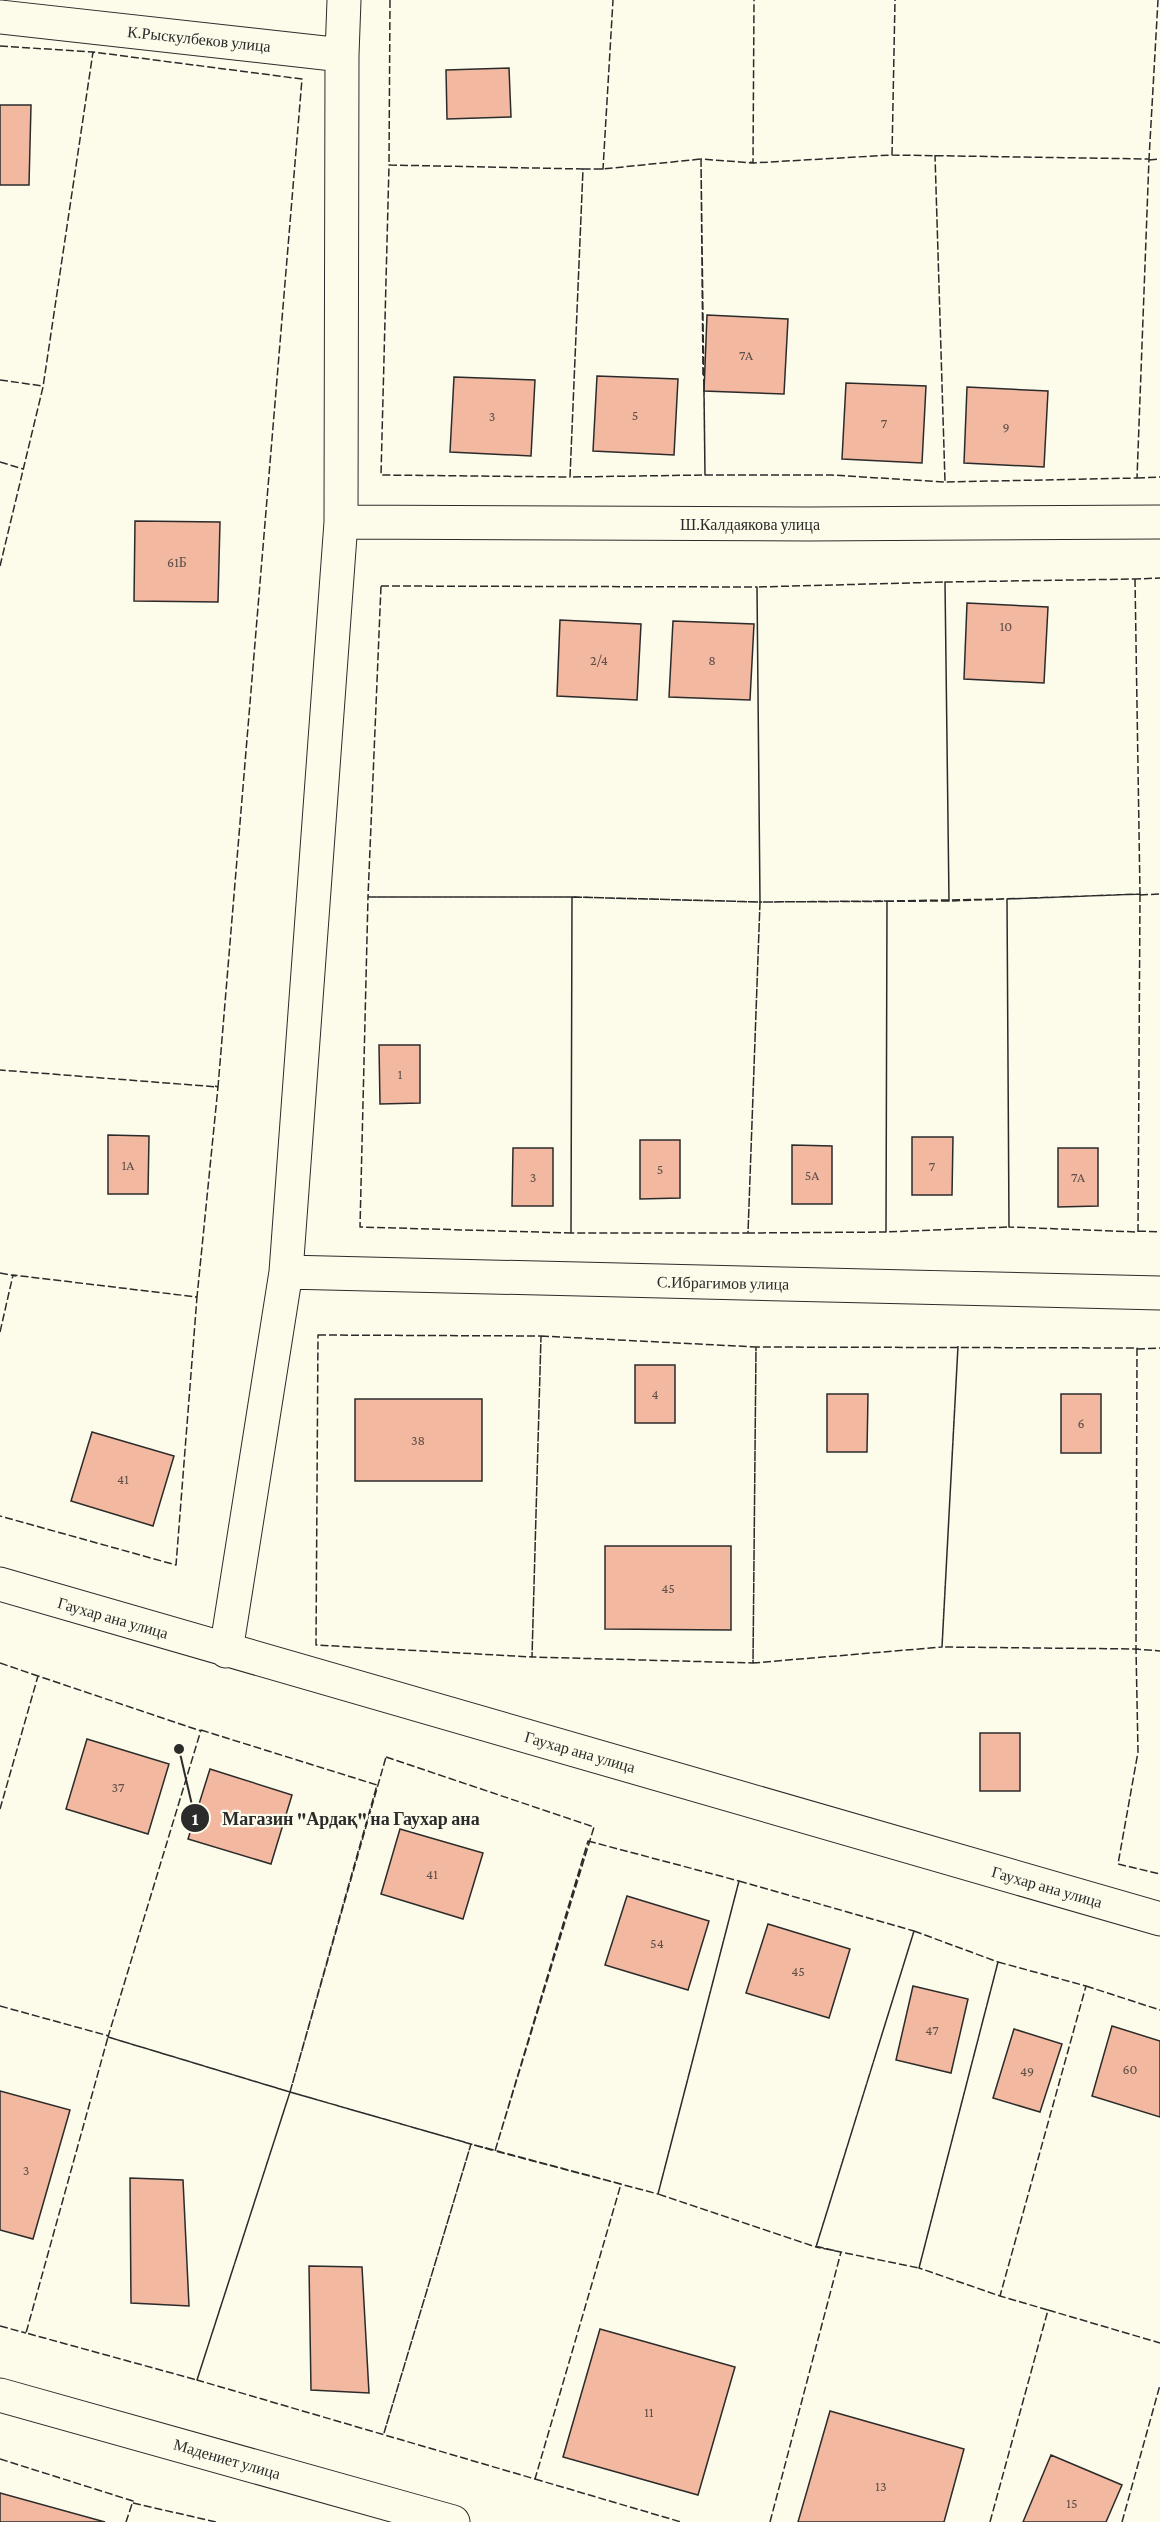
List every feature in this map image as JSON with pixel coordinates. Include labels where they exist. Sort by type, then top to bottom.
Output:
[{"type":"street","points":[[226,1651],[286,1272],[341,522],[344,0]]},
{"type":"street","name":"К.Рыскулбеков улица","points":[[0,17],[342,55]]},
{"type":"street","name":"Ш.Калдаякова улица","points":[[341,522],[808,524],[1160,522]]},
{"type":"street","name":"С.Ибрагимов улица","points":[[286,1272],[1160,1293]]},
{"type":"street","name":"Гаухар ана улица","points":[[0,1584],[1160,1919]]},
{"type":"street","name":"Мадениет улица","points":[[0,2395],[453,2522]]},
{"type":"building","points":[[509,68],[511,117],[447,119],[446,70]]},
{"type":"building","points":[[0,105],[31,105],[29,185],[0,185]]},
{"type":"building","points":[[707,315],[788,319],[784,394],[704,391]]},
{"type":"building","points":[[597,376],[678,379],[674,455],[593,451]]},
{"type":"building","points":[[454,377],[535,380],[531,456],[450,452]]},
{"type":"building","points":[[846,383],[926,386],[922,463],[842,459]]},
{"type":"building","points":[[967,387],[1048,391],[1044,467],[964,463]]},
{"type":"building","points":[[135,521],[220,522],[218,602],[134,601]]},
{"type":"building","points":[[967,603],[1048,607],[1044,683],[964,679]]},
{"type":"building","points":[[560,620],[641,624],[637,700],[557,696]]},
{"type":"building","points":[[673,621],[754,624],[750,700],[669,697]]},
{"type":"building","points":[[379,1045],[420,1045],[420,1103],[380,1104]]},
{"type":"building","points":[[108,1135],[149,1136],[148,1194],[108,1194]]},
{"type":"building","points":[[912,1137],[953,1137],[952,1195],[912,1195]]},
{"type":"building","points":[[640,1140],[680,1140],[680,1198],[640,1199]]},
{"type":"building","points":[[792,1145],[832,1146],[832,1204],[792,1204]]},
{"type":"building","points":[[513,1148],[553,1148],[553,1206],[512,1206]]},
{"type":"building","points":[[1058,1148],[1098,1148],[1098,1206],[1058,1207]]},
{"type":"building","points":[[635,1365],[675,1365],[675,1423],[635,1423]]},
{"type":"building","points":[[827,1394],[868,1394],[867,1452],[827,1452]]},
{"type":"building","points":[[1061,1394],[1101,1394],[1101,1453],[1061,1453]]},
{"type":"building","points":[[355,1399],[482,1399],[482,1481],[355,1481]]},
{"type":"building","points":[[92,1432],[174,1456],[153,1526],[71,1501]]},
{"type":"building","points":[[605,1546],[731,1546],[731,1630],[605,1629]]},
{"type":"building","points":[[980,1733],[1020,1733],[1020,1791],[980,1791]]},
{"type":"building","points":[[87,1739],[169,1764],[148,1834],[66,1809]]},
{"type":"building","points":[[210,1769],[292,1795],[271,1864],[188,1839]]},
{"type":"building","points":[[400,1829],[483,1853],[463,1919],[381,1894]]},
{"type":"building","points":[[627,1896],[709,1921],[688,1990],[605,1965]]},
{"type":"building","points":[[768,1924],[850,1949],[829,2018],[746,1993]]},
{"type":"building","points":[[913,1986],[968,1999],[951,2073],[896,2060]]},
{"type":"building","points":[[1112,2026],[1160,2041],[1160,2117],[1092,2096]]},
{"type":"building","points":[[1014,2029],[1062,2044],[1040,2112],[993,2098]]},
{"type":"building","points":[[0,2091],[70,2110],[33,2239],[0,2230]]},
{"type":"building","points":[[130,2178],[183,2180],[189,2306],[131,2303]]},
{"type":"building","points":[[309,2266],[362,2267],[369,2393],[311,2390]]},
{"type":"building","points":[[600,2329],[735,2367],[698,2495],[563,2457]]},
{"type":"building","points":[[830,2411],[964,2449],[944,2522],[798,2522]]},
{"type":"building","points":[[1051,2455],[1122,2485],[1106,2522],[1023,2522]]},
{"type":"building","points":[[0,2493],[105,2522],[0,2522]]},
{"type":"fence","points":[[390,0],[389,165],[391,165]]},
{"type":"fence","points":[[601,169],[603,169],[613,0]]},
{"type":"fence","points":[[750,162],[753,163],[754,0]]},
{"type":"fence","points":[[892,155],[895,0]]},
{"type":"fence","points":[[1147,159],[1149,159],[1158,0]]},
{"type":"fence","points":[[0,46],[93,52],[93,54]]},
{"type":"fence","points":[[0,566],[43,387],[93,52],[302,79],[218,1087],[0,1070]]},
{"type":"fence","points":[[703,375],[701,159],[753,163],[891,155],[1149,159],[1137,478],[945,482],[935,155]]},
{"type":"fence","points":[[704,387],[705,475],[831,475],[945,482],[935,155]]},
{"type":"fence","points":[[701,159],[705,475],[570,477],[583,169],[701,159]]},
{"type":"fence","points":[[1149,160],[1160,159]]},
{"type":"fence","points":[[389,165],[583,169],[570,477],[381,475],[389,165]]},
{"type":"fence","points":[[0,380],[43,386]]},
{"type":"fence","points":[[0,462],[23,469]]},
{"type":"fence","points":[[1137,478],[1160,477]]},
{"type":"fence","points":[[1135,581],[1135,579],[1160,578]]},
{"type":"fence","points":[[1135,579],[1140,894],[949,901],[945,582],[1135,579]]},
{"type":"fence","points":[[945,582],[949,901],[760,902],[757,587],[945,582]]},
{"type":"fence","points":[[381,586],[757,587],[760,902],[572,897],[368,897],[381,586]]},
{"type":"fence","points":[[1140,894],[1138,1232],[1009,1227],[1007,899],[1140,894]]},
{"type":"fence","points":[[1140,895],[1160,894]]},
{"type":"fence","points":[[368,897],[572,897],[571,1233],[360,1227],[368,897]]},
{"type":"fence","points":[[572,897],[760,902],[748,1233],[571,1233],[572,897]]},
{"type":"fence","points":[[1007,899],[1009,1227],[886,1232],[887,901],[1007,899]]},
{"type":"fence","points":[[887,901],[886,1232],[748,1233],[760,902],[887,901]]},
{"type":"fence","points":[[195,1297],[197,1297],[218,1087],[215,1086]]},
{"type":"fence","points":[[1138,1231],[1160,1232]]},
{"type":"fence","points":[[0,1273],[16,1276]]},
{"type":"fence","points":[[0,1332],[13,1275],[197,1297],[176,1565],[0,1516]]},
{"type":"fence","points":[[318,1335],[541,1336],[532,1657],[316,1645],[318,1335]]},
{"type":"fence","points":[[541,1336],[756,1347],[753,1663],[532,1657],[541,1336]]},
{"type":"fence","points":[[958,1346],[942,1647],[753,1663],[756,1347],[1137,1348],[1136,1649],[942,1647],[958,1346]]},
{"type":"fence","points":[[1137,1349],[1160,1348]]},
{"type":"fence","points":[[1136,1646],[1136,1649],[1160,1651]]},
{"type":"fence","points":[[1139,1649],[1136,1649],[1138,1752],[1118,1864],[1160,1874]]},
{"type":"fence","points":[[0,1663],[38,1677]]},
{"type":"fence","points":[[0,1809],[38,1676],[201,1731]]},
{"type":"fence","points":[[201,1730],[377,1785],[290,2092],[108,2037],[201,1730]]},
{"type":"fence","points":[[386,1757],[594,1827],[495,2151],[290,2092],[386,1757]]},
{"type":"fence","points":[[588,1841],[739,1881],[658,2194],[495,2151],[588,1841]]},
{"type":"fence","points":[[739,1881],[914,1931],[816,2247],[658,2194],[739,1881]]},
{"type":"fence","points":[[914,1931],[998,1962],[919,2268],[816,2247],[914,1931]]},
{"type":"fence","points":[[998,1962],[1086,1986],[1000,2296],[919,2268],[998,1962]]},
{"type":"fence","points":[[1086,1986],[1160,2010]]},
{"type":"fence","points":[[0,2006],[109,2036]]},
{"type":"fence","points":[[108,2037],[290,2092],[197,2380],[26,2333],[108,2037]]},
{"type":"fence","points":[[384,2433],[471,2144],[290,2092],[197,2380],[535,2479],[621,2184],[471,2144],[384,2433]]},
{"type":"fence","points":[[770,2522],[841,2252],[815,2246]]},
{"type":"fence","points":[[990,2522],[1048,2310],[1000,2296]]},
{"type":"fence","points":[[1048,2310],[1160,2343]]},
{"type":"fence","points":[[0,2326],[26,2333]]},
{"type":"fence","points":[[1122,2522],[1160,2385]]},
{"type":"fence","points":[[0,2459],[133,2501],[126,2522]]},
{"type":"fence","points":[[535,2479],[681,2522]]},
{"type":"fence","points":[[133,2503],[216,2522]]},
{"type":"place","name":"Магазин \"Ардақ\" на Гаухар ана","points":[[179,1749]]}]
